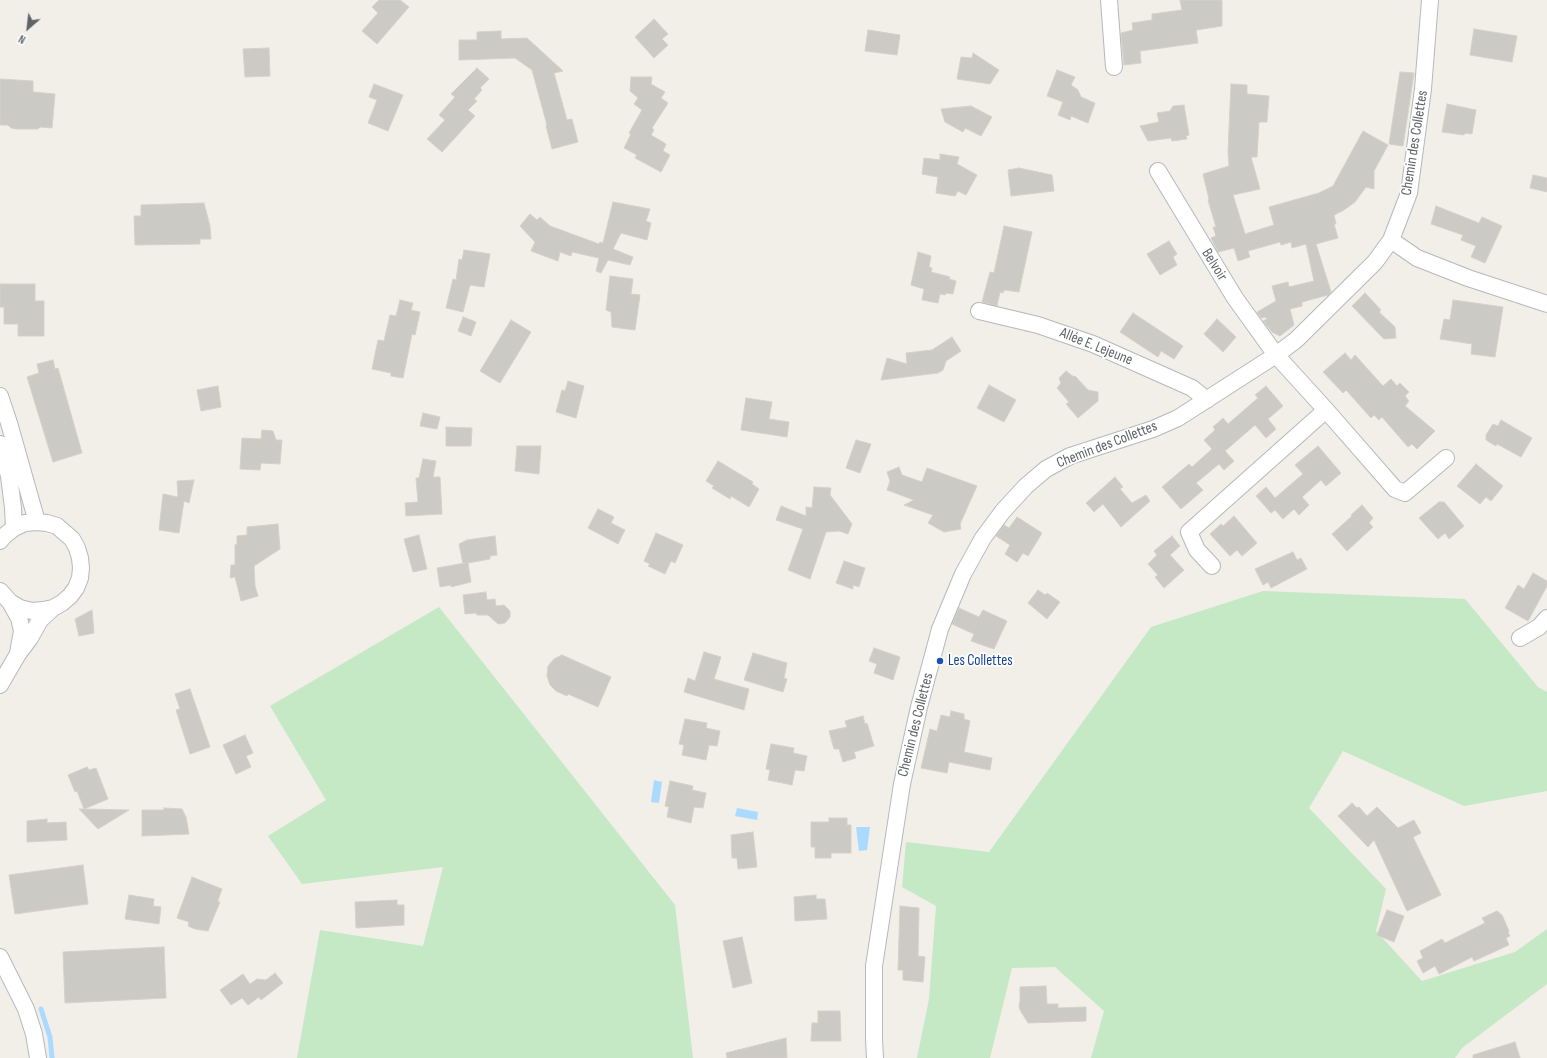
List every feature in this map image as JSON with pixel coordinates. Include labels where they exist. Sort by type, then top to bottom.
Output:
[{"type":"street","points":[[1109,0],[1114,67]]},
{"type":"street","name":"Chemin des Collettes","points":[[876,1058],[874,1039],[874,966],[902,784],[919,708],[940,629],[963,574],[983,538],[1003,511],[1026,486],[1046,469],[1070,456],[1154,429],[1178,418],[1207,400],[1276,355],[1296,340],[1375,262],[1391,240],[1409,193],[1423,89],[1430,0]]},
{"type":"street","name":"Belvoir","points":[[1158,171],[1235,298],[1276,355]]},
{"type":"street","points":[[1391,240],[1417,258],[1468,278],[1547,304]]},
{"type":"street","name":"Allée E. Lejeune","points":[[979,311],[1038,325],[1093,344],[1192,388],[1207,400]]},
{"type":"street","points":[[1276,355],[1395,490],[1406,493],[1446,458]]},
{"type":"street","points":[[0,396],[9,423],[36,522]]},
{"type":"street","points":[[1212,566],[1197,550],[1189,532],[1326,410]]},
{"type":"street","points":[[0,444],[8,476],[13,508],[14,528]]},
{"type":"street","points":[[0,541],[14,528],[25,523],[36,522],[56,526],[72,539],[77,548],[81,568],[80,578],[76,588],[66,600],[53,608],[40,620],[0,685]]},
{"type":"street","points":[[5,596],[20,608],[43,610],[53,608]]},
{"type":"street","points":[[5,596],[19,618],[22,631],[18,654]]},
{"type":"street","points":[[1520,638],[1539,627],[1547,618]]},
{"type":"street","points":[[0,957],[26,1010],[34,1034],[38,1058]]},
{"type":"green space","points":[[1263,591],[1465,599],[1538,687],[1547,692],[1547,791],[1464,806],[1343,751],[1309,808],[1386,889],[1376,931],[1422,981],[1515,952],[1547,929],[1547,984],[1462,1048],[1455,1058],[1091,1058],[1104,1011],[1055,967],[1012,968],[990,1058],[917,1058],[929,999],[936,906],[902,887],[906,842],[989,852],[1151,627]]},
{"type":"green space","points":[[439,607],[675,905],[693,1058],[297,1058],[320,930],[423,946],[443,867],[302,884],[268,836],[326,800],[270,706]]},
{"type":"water","points":[[654,780],[662,782],[659,803],[651,802]]},
{"type":"water","points":[[737,808],[758,812],[757,820],[735,816]]},
{"type":"water","points":[[856,827],[870,827],[867,850],[859,851]]},
{"type":"building","points":[[379,0],[400,0],[409,7],[377,44],[362,31],[378,13],[372,7]]},
{"type":"building","points":[[1180,0],[1222,0],[1222,26],[1196,30],[1198,43],[1140,51],[1141,63],[1124,65],[1121,33],[1133,30],[1132,23],[1152,20],[1152,14],[1182,10]]},
{"type":"building","points":[[654,19],[668,34],[662,39],[668,45],[654,58],[635,37]]},
{"type":"building","points":[[1474,29],[1517,36],[1512,62],[1470,55]]},
{"type":"building","points":[[868,30],[900,35],[897,55],[865,51]]},
{"type":"building","points":[[501,31],[501,39],[527,38],[563,71],[554,73],[567,120],[572,119],[578,142],[552,149],[532,70],[515,58],[459,60],[459,40],[477,40],[477,32]]},
{"type":"building","points":[[269,48],[270,76],[245,77],[243,49]]},
{"type":"building","points":[[973,53],[999,70],[990,84],[957,79],[961,57],[972,58]]},
{"type":"building","points":[[477,68],[489,79],[480,88],[482,90],[474,99],[477,101],[468,110],[475,116],[442,152],[427,139],[445,120],[439,115],[455,97],[451,94]]},
{"type":"building","points":[[1057,70],[1075,77],[1071,85],[1078,90],[1081,97],[1095,103],[1088,123],[1071,116],[1070,120],[1058,115],[1063,102],[1047,96]]},
{"type":"building","points":[[1400,72],[1414,73],[1403,146],[1389,144]]},
{"type":"building","points":[[631,77],[652,77],[651,84],[665,92],[661,98],[668,103],[652,128],[654,130],[651,135],[666,144],[663,151],[670,155],[661,172],[635,158],[637,155],[624,148],[631,134],[629,133],[642,110],[634,104],[638,98],[630,91]]},
{"type":"building","points":[[0,79],[33,81],[33,92],[55,94],[52,128],[40,127],[38,129],[17,129],[11,128],[8,125],[0,125]]},
{"type":"building","points":[[374,84],[403,95],[388,131],[368,123],[377,100],[369,97]]},
{"type":"building","points":[[1231,84],[1247,85],[1247,94],[1269,96],[1267,122],[1259,122],[1257,157],[1251,157],[1260,189],[1233,195],[1245,234],[1274,225],[1269,207],[1319,193],[1333,186],[1363,131],[1388,145],[1374,171],[1374,189],[1366,187],[1355,202],[1334,215],[1336,224],[1334,224],[1338,238],[1316,244],[1331,292],[1328,295],[1302,302],[1302,306],[1290,309],[1294,325],[1280,336],[1272,332],[1263,321],[1267,319],[1266,317],[1261,318],[1257,312],[1276,301],[1272,286],[1288,282],[1289,287],[1314,281],[1306,244],[1292,248],[1291,242],[1281,245],[1280,242],[1248,251],[1250,257],[1238,261],[1234,248],[1218,252],[1211,238],[1216,236],[1213,227],[1216,227],[1208,200],[1203,174],[1229,166],[1228,152]]},
{"type":"building","points":[[1447,104],[1476,110],[1472,134],[1465,133],[1464,135],[1442,132]]},
{"type":"building","points":[[1184,105],[1189,135],[1186,136],[1187,139],[1172,141],[1171,138],[1148,141],[1140,126],[1159,122],[1157,113],[1170,111],[1173,106]]},
{"type":"building","points":[[971,106],[992,117],[981,136],[965,128],[963,132],[945,122],[941,109]]},
{"type":"building","points":[[940,154],[959,157],[957,164],[977,175],[966,195],[958,191],[955,196],[936,193],[938,177],[922,174],[924,158],[940,160]]},
{"type":"building","points":[[1019,168],[1052,175],[1054,191],[1011,196],[1008,170]]},
{"type":"building","points":[[1533,175],[1547,178],[1547,192],[1530,188]]},
{"type":"building","points":[[613,202],[650,209],[646,221],[651,223],[647,240],[621,233],[613,249],[633,257],[630,265],[608,260],[601,273],[596,271],[599,258],[572,252],[571,256],[560,252],[558,261],[531,251],[535,242],[520,226],[530,214],[537,220],[540,217],[550,226],[599,244],[600,242],[603,243]]},
{"type":"building","points":[[204,203],[210,226],[211,239],[200,239],[200,244],[135,245],[134,216],[141,216],[141,205]]},
{"type":"building","points":[[1436,206],[1479,223],[1482,217],[1502,226],[1485,263],[1471,257],[1476,246],[1461,240],[1463,235],[1431,224]]},
{"type":"building","points":[[1004,226],[1032,232],[1019,292],[1004,290],[1003,293],[1000,292],[997,306],[982,302],[990,272],[994,273]]},
{"type":"building","points":[[1169,241],[1177,254],[1173,257],[1177,265],[1160,275],[1147,254]]},
{"type":"building","points":[[464,250],[490,254],[484,287],[470,285],[463,312],[446,308],[453,279],[456,280],[459,259],[462,260]]},
{"type":"building","points":[[918,252],[931,256],[929,267],[932,268],[931,272],[950,277],[949,279],[956,281],[953,294],[940,294],[938,303],[922,300],[924,289],[911,285]]},
{"type":"building","points":[[610,276],[633,279],[631,294],[640,295],[635,330],[612,327],[611,312],[606,310]]},
{"type":"building","points":[[0,284],[35,284],[35,301],[44,301],[44,336],[18,336],[18,324],[4,324],[4,307],[0,307]]},
{"type":"building","points":[[1365,293],[1381,310],[1379,312],[1395,327],[1396,338],[1384,339],[1352,306]]},
{"type":"building","points":[[400,300],[413,303],[411,310],[420,312],[415,335],[412,334],[403,378],[391,376],[391,373],[372,369],[378,340],[384,341],[390,315],[396,316]]},
{"type":"building","points":[[1453,300],[1503,307],[1495,357],[1471,354],[1472,344],[1440,339],[1444,319],[1450,320]]},
{"type":"building","points":[[1133,313],[1183,346],[1174,359],[1161,351],[1158,357],[1120,332]]},
{"type":"building","points":[[463,317],[476,322],[471,336],[458,331]]},
{"type":"building","points":[[1217,319],[1236,337],[1223,352],[1204,334]]},
{"type":"building","points":[[511,320],[531,332],[500,383],[480,371]]},
{"type":"building","points":[[952,337],[961,351],[946,361],[943,370],[938,373],[881,380],[887,358],[907,364],[906,353],[932,350]]},
{"type":"building","points":[[1345,353],[1351,360],[1355,355],[1383,386],[1391,379],[1397,386],[1400,383],[1409,392],[1405,396],[1409,401],[1405,406],[1435,431],[1417,449],[1412,444],[1408,447],[1382,417],[1379,420],[1374,415],[1371,418],[1346,390],[1343,393],[1323,372]]},
{"type":"building","points":[[53,360],[55,369],[58,368],[82,453],[53,462],[27,377],[39,373],[37,364]]},
{"type":"building","points":[[1066,371],[1074,377],[1075,376],[1088,390],[1098,392],[1098,401],[1078,418],[1066,404],[1069,402],[1057,388],[1061,383],[1059,378]]},
{"type":"building","points":[[568,381],[584,386],[576,418],[556,412],[562,390],[565,391]]},
{"type":"building","points":[[989,385],[1016,400],[1004,422],[977,408]]},
{"type":"building","points":[[218,386],[221,407],[201,411],[197,390]]},
{"type":"building","points":[[1266,386],[1283,406],[1268,419],[1276,429],[1266,438],[1255,425],[1225,451],[1234,461],[1224,470],[1219,464],[1196,483],[1203,490],[1181,509],[1162,487],[1189,464],[1192,467],[1212,449],[1204,440],[1215,430],[1213,427],[1223,418],[1228,424],[1258,398],[1255,395]]},
{"type":"building","points":[[746,398],[772,402],[769,419],[789,422],[787,437],[741,430]]},
{"type":"building","points":[[423,413],[440,417],[437,429],[420,426]]},
{"type":"building","points":[[1501,420],[1532,438],[1521,457],[1497,444],[1496,446],[1486,440],[1486,435],[1493,424],[1498,426]]},
{"type":"building","points":[[446,427],[472,428],[471,446],[446,446]]},
{"type":"building","points":[[262,430],[273,431],[276,440],[282,440],[280,464],[261,463],[260,470],[240,469],[242,438],[261,439]]},
{"type":"building","points":[[856,440],[871,444],[860,473],[846,468]]},
{"type":"building","points":[[517,446],[541,446],[539,474],[515,471]]},
{"type":"building","points":[[1318,446],[1341,473],[1326,486],[1321,480],[1302,497],[1309,505],[1299,515],[1294,509],[1283,519],[1275,510],[1271,513],[1256,496],[1266,487],[1275,498],[1303,474],[1295,465]]},
{"type":"building","points":[[423,459],[436,461],[433,477],[440,477],[442,514],[406,516],[405,503],[418,502],[416,478],[419,478]]},
{"type":"building","points":[[718,461],[753,482],[752,484],[759,489],[749,507],[731,496],[730,499],[712,488],[714,486],[706,481]]},
{"type":"building","points":[[1476,464],[1503,486],[1491,501],[1486,497],[1480,504],[1457,486]]},
{"type":"building","points":[[899,467],[902,475],[922,482],[927,468],[977,486],[960,524],[961,529],[944,532],[928,523],[933,515],[904,505],[914,500],[887,490],[890,481],[887,472]]},
{"type":"building","points":[[1115,477],[1123,487],[1120,489],[1132,503],[1146,495],[1150,501],[1121,527],[1103,504],[1094,512],[1086,503]]},
{"type":"building","points":[[194,480],[189,503],[184,501],[179,533],[159,530],[163,494],[178,497],[177,481]]},
{"type":"building","points":[[814,487],[831,488],[830,495],[852,524],[848,534],[839,531],[826,532],[810,579],[788,570],[803,529],[776,520],[781,506],[806,516],[806,507],[812,508]]},
{"type":"building","points":[[1439,502],[1444,502],[1464,526],[1449,539],[1445,533],[1438,539],[1419,518]]},
{"type":"building","points":[[1362,505],[1373,518],[1369,523],[1373,527],[1347,551],[1332,534]]},
{"type":"building","points":[[598,509],[614,517],[611,523],[625,530],[618,544],[588,528]]},
{"type":"building","points":[[1234,516],[1257,543],[1242,556],[1237,550],[1230,556],[1210,534],[1221,524],[1223,526]]},
{"type":"building","points":[[1017,517],[1042,533],[1028,556],[1023,553],[1017,562],[1005,554],[1010,545],[996,536],[1004,525],[1009,528]]},
{"type":"building","points":[[278,524],[280,549],[254,566],[255,586],[258,596],[241,601],[235,577],[230,578],[231,565],[235,565],[235,545],[237,544],[237,536],[247,535],[247,527]]},
{"type":"building","points":[[656,533],[683,545],[675,563],[671,561],[665,574],[648,566],[650,564],[644,561]]},
{"type":"building","points":[[419,535],[427,569],[413,572],[404,539]]},
{"type":"building","points":[[495,536],[497,555],[490,556],[490,559],[468,563],[471,582],[451,587],[451,585],[440,587],[437,568],[463,563],[459,544],[467,540]]},
{"type":"building","points":[[1172,536],[1180,546],[1170,555],[1184,570],[1164,588],[1155,577],[1158,575],[1148,564],[1157,555],[1154,551]]},
{"type":"building","points":[[1293,552],[1297,560],[1301,558],[1307,569],[1271,588],[1268,582],[1263,585],[1255,569]]},
{"type":"building","points":[[844,561],[865,568],[859,587],[853,585],[853,589],[836,583]]},
{"type":"building","points":[[1533,573],[1547,581],[1547,586],[1528,621],[1505,608],[1518,585],[1524,589]]},
{"type":"building","points":[[1038,590],[1045,595],[1047,593],[1060,602],[1047,619],[1028,603]]},
{"type":"building","points":[[486,592],[487,600],[495,599],[496,606],[504,605],[510,611],[510,617],[505,623],[498,624],[488,615],[477,615],[476,613],[465,614],[463,595]]},
{"type":"building","points":[[959,608],[979,617],[983,610],[1007,621],[994,649],[971,641],[974,634],[952,624]]},
{"type":"building","points":[[92,610],[94,633],[79,636],[75,619]]},
{"type":"building","points":[[874,648],[900,657],[893,680],[874,673],[877,664],[869,661]]},
{"type":"building","points":[[704,652],[721,657],[714,679],[749,689],[744,710],[684,692],[688,678],[695,681]]},
{"type":"building","points":[[753,653],[787,663],[784,678],[787,679],[783,692],[744,680]]},
{"type":"building","points":[[562,655],[611,677],[598,707],[568,694],[567,696],[556,691],[550,685],[547,676],[548,666],[554,659]]},
{"type":"building","points":[[190,689],[210,747],[190,754],[176,710],[180,709],[175,694]]},
{"type":"building","points":[[951,711],[964,714],[964,719],[970,721],[964,752],[992,758],[990,770],[949,762],[947,773],[921,768],[930,729],[937,731],[941,715],[950,717]]},
{"type":"building","points":[[863,716],[865,724],[867,723],[874,746],[854,752],[856,758],[843,762],[839,749],[834,749],[829,731],[847,727],[845,721]]},
{"type":"building","points":[[685,719],[707,723],[706,728],[720,731],[717,746],[709,745],[706,760],[682,755],[684,745],[679,744]]},
{"type":"building","points":[[245,735],[253,753],[246,756],[251,767],[236,774],[223,745]]},
{"type":"building","points":[[771,744],[794,748],[793,753],[807,756],[804,771],[795,770],[792,785],[768,780],[770,770],[766,769]]},
{"type":"building","points":[[87,767],[89,770],[96,768],[108,799],[84,809],[77,791],[75,792],[68,775]]},
{"type":"building","points":[[670,781],[693,786],[692,790],[706,793],[703,808],[694,807],[691,823],[667,817],[669,807],[665,806]]},
{"type":"building","points":[[1352,803],[1357,808],[1359,807],[1367,816],[1377,807],[1398,828],[1414,820],[1421,833],[1413,837],[1441,895],[1407,911],[1374,840],[1368,847],[1338,816]]},
{"type":"building","points":[[164,808],[182,809],[186,817],[189,834],[142,836],[142,810],[164,810]]},
{"type":"building","points":[[79,809],[129,810],[98,829]]},
{"type":"building","points":[[829,818],[847,818],[847,825],[851,825],[851,853],[831,853],[831,858],[815,858],[815,847],[811,847],[811,822],[829,822]]},
{"type":"building","points":[[47,819],[47,823],[66,822],[67,840],[27,842],[27,821]]},
{"type":"building","points":[[753,832],[757,867],[738,869],[737,858],[732,858],[731,835]]},
{"type":"building","points":[[83,865],[88,904],[15,914],[9,875]]},
{"type":"building","points":[[192,877],[222,889],[218,900],[218,902],[220,902],[208,931],[195,929],[188,926],[189,922],[177,918]]},
{"type":"building","points":[[129,895],[154,899],[153,906],[161,907],[159,924],[125,919]]},
{"type":"building","points":[[816,895],[816,899],[825,899],[827,919],[795,921],[794,897]]},
{"type":"building","points":[[397,900],[397,905],[404,905],[404,925],[356,928],[355,902]]},
{"type":"building","points":[[900,906],[919,908],[918,956],[925,957],[923,982],[903,980],[903,970],[898,970]]},
{"type":"building","points":[[1387,910],[1404,916],[1394,942],[1377,935]]},
{"type":"building","points":[[1497,911],[1502,915],[1509,931],[1510,936],[1506,938],[1509,945],[1474,961],[1472,957],[1439,974],[1435,966],[1423,973],[1417,961],[1423,958],[1420,951],[1442,939],[1445,943],[1485,923],[1482,918]]},
{"type":"building","points":[[742,937],[752,983],[733,988],[723,941]]},
{"type":"building","points":[[164,947],[166,998],[65,1003],[63,952]]},
{"type":"building","points":[[275,973],[283,983],[261,1000],[259,997],[248,1005],[242,998],[231,1005],[220,990],[243,974],[250,984],[257,979],[266,980]]},
{"type":"building","points":[[1046,986],[1047,1004],[1058,1004],[1058,1008],[1086,1007],[1086,1021],[1028,1023],[1019,1006],[1020,987]]},
{"type":"building","points":[[818,1011],[840,1011],[841,1041],[811,1041],[812,1023],[818,1023]]},
{"type":"building","points":[[786,1038],[787,1058],[727,1058],[726,1053]]},
{"type":"building","points":[[1515,1042],[1520,1058],[1473,1058],[1473,1055]]},
{"type":"waterway","points":[[41,1009],[50,1037],[52,1058]]},
{"type":"place","name":"Les Collettes","points":[[940,661]]}]
